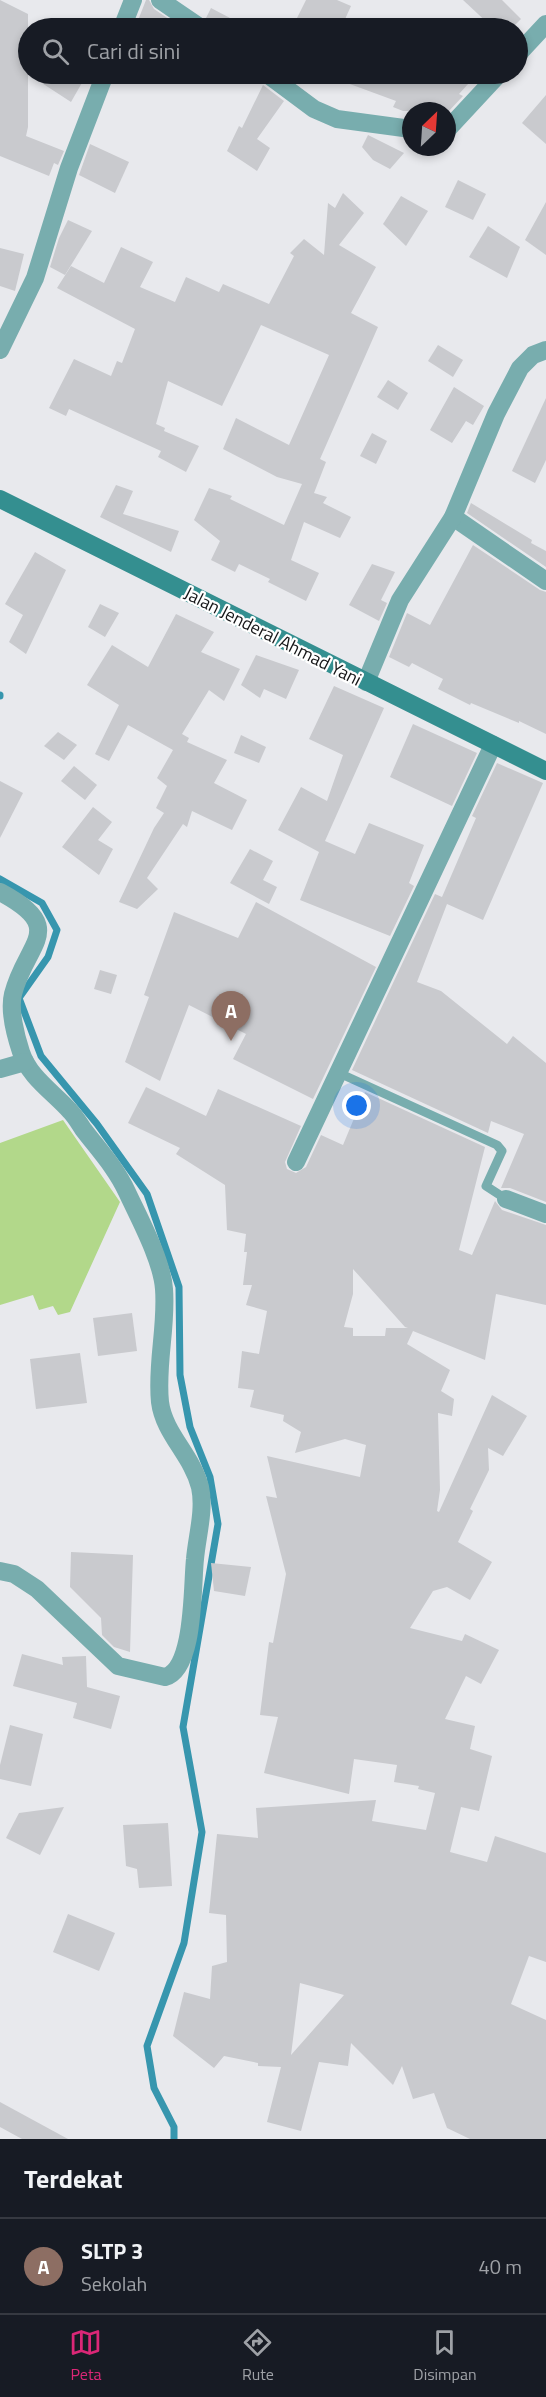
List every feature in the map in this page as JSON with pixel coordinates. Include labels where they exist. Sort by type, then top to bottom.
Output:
[{"type":"main road","name":"Jalan Jenderal Ahmad Yani","points":[[0,499],[546,771]]},
{"type":"street","points":[[126,18],[133,0]]},
{"type":"street","points":[[160,0],[186,18]]},
{"type":"street","points":[[528,43],[546,24]]},
{"type":"street","points":[[0,350],[35,278],[69,168],[101,84]]},
{"type":"street","points":[[280,84],[314,110],[337,119],[402,128]]},
{"type":"street","points":[[456,120],[490,84]]},
{"type":"street","points":[[366,682],[400,600],[453,517],[496,414],[520,368],[533,355],[546,350]]},
{"type":"street","points":[[453,517],[546,581]]},
{"type":"street","points":[[296,1162],[493,745]]},
{"type":"street","points":[[0,892],[19,902],[32,913],[39,923],[38,936],[12,996],[15,1030],[25,1062],[102,1150],[127,1191],[159,1262],[164,1286],[165,1321],[160,1360],[160,1402],[165,1423],[190,1460],[200,1489],[200,1522],[194,1561],[193,1610],[180,1662],[172,1675],[165,1677],[118,1666],[38,1589],[14,1574],[0,1571]]},
{"type":"street","points":[[0,1069],[25,1062]]},
{"type":"street","points":[[506,1198],[546,1214]]},
{"type":"lane","points":[[339,1073],[497,1144],[502,1151],[486,1186],[506,1198]]},
{"type":"green space","points":[[63,1120],[120,1202],[70,1312],[58,1315],[53,1306],[39,1310],[33,1295],[0,1305],[0,1143]]},
{"type":"building","points":[[0,0],[28,14],[28,18],[18,18],[18,84],[28,84],[26,136],[64,151],[58,165],[54,163],[49,176],[0,156]]},
{"type":"building","points":[[146,0],[149,0],[154,9],[167,18],[139,18]]},
{"type":"building","points":[[306,0],[337,0],[351,6],[346,18],[297,18]]},
{"type":"building","points":[[463,0],[502,0],[520,18],[482,18]]},
{"type":"building","points":[[211,8],[230,18],[206,18]]},
{"type":"building","points":[[43,84],[81,84],[71,102]]},
{"type":"building","points":[[350,84],[468,84],[459,94],[463,96],[456,103],[402,102],[402,111],[393,107],[396,101]]},
{"type":"building","points":[[263,85],[284,101],[257,139],[270,148],[257,171],[227,151],[239,126],[242,128]]},
{"type":"building","points":[[546,95],[546,144],[522,123]]},
{"type":"building","points":[[368,135],[402,152],[402,155],[390,169],[373,160],[362,147]]},
{"type":"building","points":[[90,144],[129,162],[115,193],[79,175]]},
{"type":"building","points":[[458,180],[486,194],[473,220],[445,207]]},
{"type":"building","points":[[343,193],[364,213],[339,245],[376,267],[351,313],[378,327],[320,459],[326,462],[314,493],[327,497],[323,503],[351,517],[340,538],[304,522],[291,560],[319,573],[306,601],[268,582],[270,579],[239,564],[235,572],[211,560],[220,541],[194,520],[209,488],[232,496],[230,499],[284,525],[302,484],[277,477],[223,449],[236,418],[289,445],[329,355],[261,325],[222,406],[168,381],[156,424],[165,428],[164,431],[199,446],[186,472],[158,457],[161,451],[69,409],[66,416],[49,408],[74,359],[111,376],[117,361],[122,363],[135,329],[57,288],[71,266],[104,283],[121,247],[153,262],[140,287],[175,302],[186,277],[219,292],[223,284],[269,304],[294,256],[290,253],[304,239],[324,255],[328,203],[335,208]]},
{"type":"building","points":[[401,196],[428,211],[406,246],[383,224]]},
{"type":"building","points":[[546,202],[546,255],[525,240]]},
{"type":"building","points":[[68,220],[92,231],[65,275],[50,267],[59,238]]},
{"type":"building","points":[[488,226],[520,247],[507,278],[469,257]]},
{"type":"building","points":[[0,248],[24,254],[15,291],[0,286]]},
{"type":"building","points":[[438,345],[463,360],[453,377],[428,361]]},
{"type":"building","points":[[388,380],[408,393],[398,410],[377,397]]},
{"type":"building","points":[[454,387],[484,406],[473,425],[466,421],[452,443],[430,430]]},
{"type":"building","points":[[546,398],[546,460],[535,483],[512,471]]},
{"type":"building","points":[[372,433],[387,441],[376,464],[360,456]]},
{"type":"building","points":[[116,485],[133,491],[123,514],[179,531],[171,552],[100,517]]},
{"type":"building","points":[[471,503],[546,551],[546,567],[467,513]]},
{"type":"building","points":[[473,545],[546,592],[546,734],[519,721],[519,723],[471,703],[470,705],[438,689],[443,679],[412,663],[409,667],[389,657],[407,613],[430,625]]},
{"type":"building","points":[[35,552],[66,570],[26,654],[9,642],[23,615],[5,604]]},
{"type":"building","points":[[372,564],[395,572],[381,600],[387,603],[379,621],[349,605]]},
{"type":"building","points":[[100,604],[119,613],[105,637],[88,627]]},
{"type":"building","points":[[176,614],[214,632],[201,652],[240,669],[224,701],[209,690],[182,734],[189,738],[187,742],[227,760],[214,783],[247,800],[232,830],[192,811],[187,827],[183,824],[147,878],[158,889],[137,909],[119,902],[154,828],[164,813],[156,808],[167,786],[157,778],[173,750],[128,725],[109,761],[95,754],[119,705],[87,685],[112,645],[148,667]]},
{"type":"building","points":[[256,655],[299,670],[286,699],[264,689],[260,698],[241,685]]},
{"type":"building","points":[[334,686],[384,708],[325,841],[355,854],[369,823],[424,845],[409,883],[414,886],[390,936],[300,900],[319,852],[278,830],[301,787],[327,801],[343,755],[309,739]]},
{"type":"building","points":[[413,724],[477,753],[452,806],[390,777]]},
{"type":"building","points":[[58,732],[77,745],[64,760],[44,746]]},
{"type":"building","points":[[241,735],[266,747],[259,763],[234,753]]},
{"type":"building","points":[[497,763],[543,783],[483,920],[447,904],[417,982],[441,991],[507,1044],[513,1036],[546,1063],[546,1202],[510,1188],[501,1188],[524,1134],[491,1121],[488,1133],[352,1070],[435,894],[442,897],[476,818],[472,816]]},
{"type":"building","points":[[74,766],[97,785],[85,800],[61,781]]},
{"type":"building","points":[[0,781],[23,793],[0,838]]},
{"type":"building","points":[[93,807],[112,822],[98,840],[113,849],[99,875],[62,847]]},
{"type":"building","points":[[250,849],[273,861],[263,880],[277,887],[269,904],[230,883]]},
{"type":"building","points":[[256,902],[376,967],[313,1099],[233,1059],[246,1034],[189,1005],[160,1081],[125,1062],[149,997],[144,995],[174,912],[238,938]]},
{"type":"building","points":[[100,970],[117,975],[111,994],[94,989]]},
{"type":"building","points":[[146,1087],[206,1116],[218,1089],[301,1126],[285,1162],[287,1169],[296,1173],[306,1167],[321,1135],[343,1145],[365,1092],[485,1147],[459,1250],[472,1255],[495,1201],[502,1210],[546,1225],[546,1305],[496,1294],[485,1360],[413,1331],[407,1344],[450,1370],[441,1391],[454,1399],[452,1416],[438,1413],[440,1490],[437,1511],[439,1512],[492,1395],[527,1416],[503,1456],[488,1448],[489,1470],[470,1509],[473,1511],[458,1542],[492,1562],[470,1600],[447,1587],[433,1591],[410,1628],[462,1641],[465,1634],[499,1650],[481,1684],[466,1676],[445,1719],[475,1726],[470,1749],[492,1756],[479,1811],[461,1807],[450,1852],[487,1862],[495,1836],[546,1853],[546,1962],[529,1956],[511,2004],[546,2020],[546,2139],[470,2139],[447,2128],[434,2093],[413,2099],[402,2066],[393,2085],[351,2043],[348,2066],[319,2062],[301,2131],[267,2122],[281,2067],[258,2066],[258,2063],[224,2056],[214,2068],[173,2036],[184,1992],[210,1999],[212,1966],[227,1962],[226,1915],[209,1913],[217,1834],[258,1838],[256,1808],[376,1800],[372,1821],[426,1830],[435,1793],[418,1789],[419,1786],[394,1782],[397,1765],[354,1759],[349,1794],[264,1773],[278,1717],[260,1715],[269,1642],[273,1643],[286,1574],[266,1496],[277,1498],[267,1456],[360,1477],[366,1445],[345,1439],[295,1453],[301,1432],[283,1421],[284,1415],[250,1407],[254,1390],[238,1388],[242,1351],[259,1354],[267,1311],[246,1305],[252,1285],[243,1285],[247,1252],[244,1252],[246,1234],[227,1230],[225,1185],[176,1154],[180,1148],[128,1123]],"holes":[[[353,1269],[405,1327],[408,1328],[386,1328],[385,1336],[353,1336],[353,1328],[344,1327],[353,1294]],[[300,1983],[344,1995],[291,2055]]]},
{"type":"building","points":[[132,1313],[137,1351],[98,1356],[93,1318]]},
{"type":"building","points":[[80,1353],[87,1403],[36,1409],[30,1359]]},
{"type":"building","points":[[71,1552],[133,1555],[130,1652],[114,1647],[102,1635],[101,1618],[70,1587]]},
{"type":"building","points":[[211,1563],[251,1567],[245,1596],[214,1591]]},
{"type":"building","points":[[22,1654],[63,1665],[62,1657],[86,1656],[87,1687],[120,1696],[111,1729],[73,1718],[77,1703],[13,1686]]},
{"type":"building","points":[[10,1725],[43,1734],[31,1786],[0,1779],[0,1765]]},
{"type":"building","points":[[64,1807],[40,1855],[6,1838],[19,1813]]},
{"type":"building","points":[[168,1823],[172,1886],[139,1888],[137,1869],[126,1866],[123,1825]]},
{"type":"building","points":[[68,1914],[115,1933],[99,1971],[53,1952]]},
{"type":"building","points":[[0,2102],[68,2139],[22,2139],[0,2127]]},
{"type":"waterway","points":[[0,879],[42,903],[57,930],[48,957],[19,998],[41,1056],[97,1124],[147,1194],[179,1287],[180,1375],[190,1427],[210,1477],[218,1524],[183,1727],[202,1832],[184,1943],[147,2046],[154,2088],[174,2127],[174,2139]]},
{"type":"place","name":"SLTP 3","points":[[231,1041]]}]
